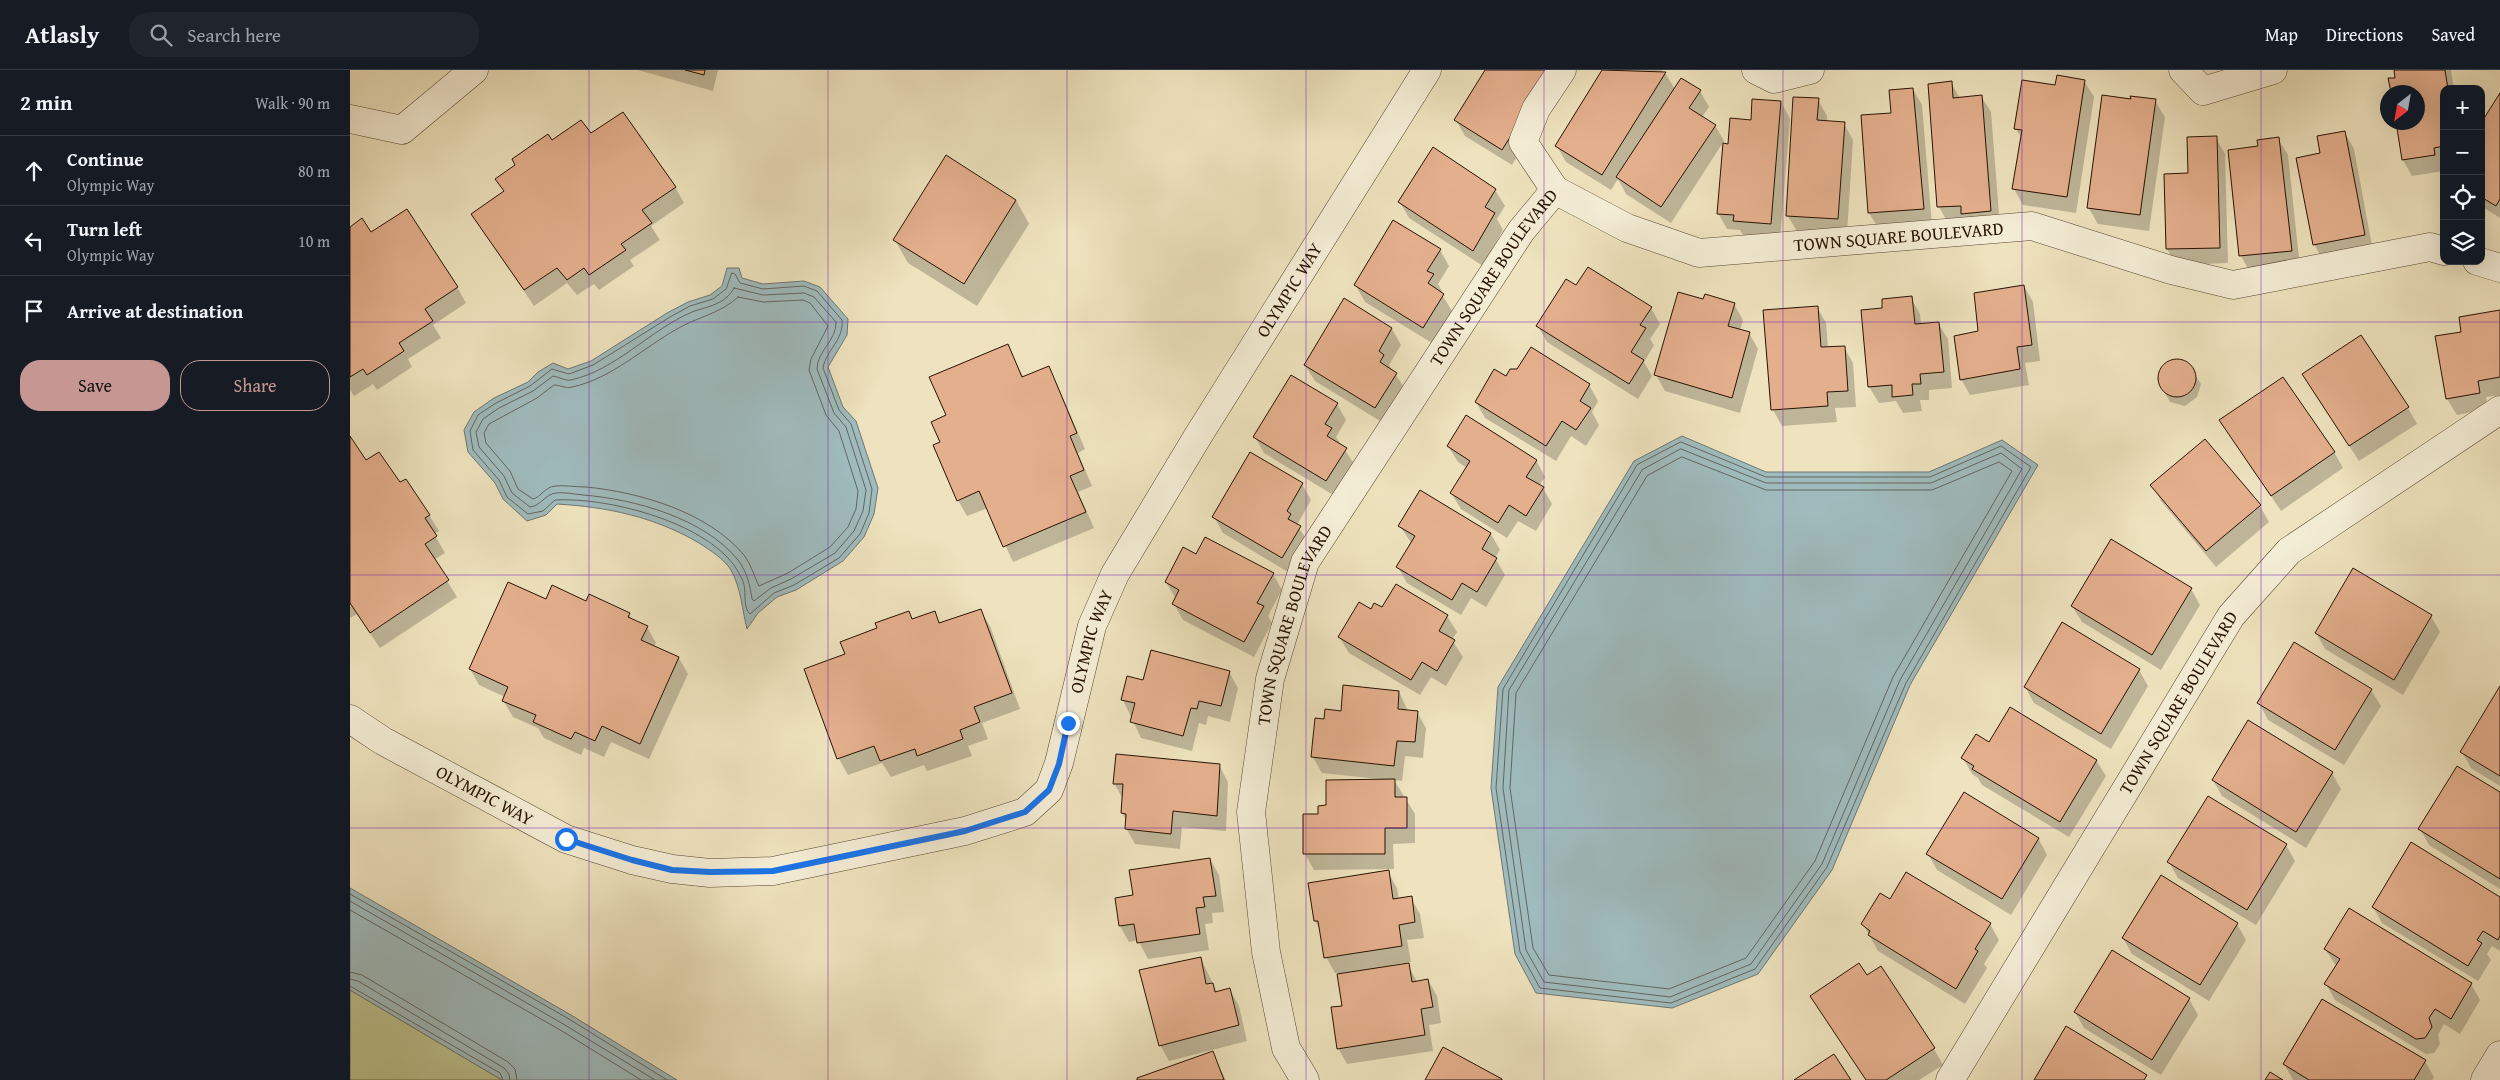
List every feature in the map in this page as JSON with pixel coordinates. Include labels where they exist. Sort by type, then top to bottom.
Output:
[{"type":"street","points":[[350,119],[402,130],[474,70]]},
{"type":"street","name":"OLYMPIC WAY","points":[[350,719],[383,741],[566,839],[632,860],[672,870],[710,872],[773,871],[965,831],[1025,812],[1049,790],[1059,764],[1092,626],[1115,574],[1198,436],[1427,70]]},
{"type":"street","points":[[1555,190],[1523,142],[1536,109],[1562,70]]},
{"type":"street","points":[[1756,70],[1774,79],[1810,70]]},
{"type":"street","points":[[2183,70],[2203,91],[2273,70]]},
{"type":"street","name":"TOWN SQUARE BOULEVARD","points":[[1305,1080],[1286,1048],[1266,952],[1251,812],[1270,679],[1305,562],[1521,231],[1555,190],[1627,228],[1699,252],[2032,226],[2171,270],[2233,285],[2430,247],[2440,250]]},
{"type":"street","points":[[2485,263],[2500,268]]},
{"type":"street","name":"TOWN SQUARE BOULEVARD","points":[[1950,1080],[2232,616],[2289,551],[2500,410]]},
{"type":"street","points":[[2485,1080],[2500,1054]]},
{"type":"green space","points":[[350,990],[502,1080],[350,1080]]},
{"type":"water","points":[[727,268],[739,268],[742,278],[763,284],[804,281],[820,287],[848,319],[847,335],[828,367],[843,407],[856,421],[878,488],[874,514],[864,537],[843,561],[796,590],[777,597],[758,613],[747,629],[734,577],[721,558],[699,543],[665,526],[613,511],[557,504],[546,515],[527,521],[503,499],[495,483],[468,452],[464,430],[474,412],[494,398],[528,382],[538,372],[553,363],[568,369],[591,361],[667,313],[688,302],[710,295],[722,286]]},
{"type":"water","points":[[1682,436],[1766,472],[1929,472],[2002,440],[2038,465],[1910,685],[1832,870],[1758,974],[1672,1008],[1536,993],[1515,954],[1491,788],[1498,687],[1634,461]]},
{"type":"water","points":[[350,888],[571,1015],[677,1080],[502,1080],[350,990]]},
{"type":"building","points":[[685,70],[705,70],[704,75]]},
{"type":"building","points":[[1485,70],[1552,70],[1502,150],[1454,120]]},
{"type":"building","points":[[1602,70],[1666,72],[1602,175],[1555,146]]},
{"type":"building","points":[[2394,70],[2445,70],[2447,85],[2440,85],[2440,147],[2434,148],[2435,155],[2402,160],[2397,130],[2425,130],[2425,85],[2390,85],[2388,78],[2395,78]]},
{"type":"building","points":[[2057,75],[2085,80],[2067,197],[2012,189],[2022,130],[2014,129],[2022,80],[2055,85]]},
{"type":"building","points":[[1681,78],[1701,90],[1689,108],[1716,125],[1661,207],[1616,177]]},
{"type":"building","points":[[1952,81],[1953,98],[1982,95],[1991,211],[1961,214],[1961,206],[1937,207],[1928,84]]},
{"type":"building","points":[[1913,88],[1924,209],[1868,213],[1861,115],[1891,113],[1889,90]]},
{"type":"building","points":[[2500,93],[2500,199],[2496,206],[2485,199],[2485,117]]},
{"type":"building","points":[[2102,95],[2131,99],[2130,96],[2156,99],[2140,215],[2087,208]]},
{"type":"building","points":[[1793,97],[1819,98],[1817,120],[1845,122],[1838,219],[1786,216]]},
{"type":"building","points":[[1752,99],[1781,101],[1771,224],[1733,221],[1734,215],[1717,214],[1723,143],[1728,144],[1730,118],[1751,120]]},
{"type":"building","points":[[623,112],[676,187],[642,210],[652,223],[621,244],[626,250],[589,275],[584,268],[567,280],[557,268],[524,290],[471,214],[504,191],[495,179],[515,165],[512,159],[548,134],[552,140],[581,120],[591,133]]},
{"type":"building","points":[[2345,131],[2365,235],[2313,245],[2296,158],[2320,153],[2317,136]]},
{"type":"building","points":[[2217,136],[2220,248],[2166,249],[2164,174],[2188,173],[2187,137]]},
{"type":"building","points":[[2279,137],[2292,251],[2239,256],[2228,150],[2258,146],[2257,140]]},
{"type":"building","points":[[1433,147],[1496,189],[1485,207],[1495,213],[1473,251],[1398,202]]},
{"type":"building","points":[[946,155],[1016,200],[964,284],[893,240]]},
{"type":"building","points":[[407,209],[458,287],[425,309],[433,321],[399,343],[404,351],[367,375],[363,369],[350,377],[350,227],[362,218],[371,232]]},
{"type":"building","points":[[1393,220],[1441,249],[1427,271],[1434,274],[1428,283],[1444,294],[1423,328],[1354,285]]},
{"type":"building","points":[[1588,267],[1652,307],[1640,325],[1646,328],[1631,352],[1644,360],[1629,384],[1536,326],[1566,279],[1576,285]]},
{"type":"building","points":[[2024,285],[2032,345],[2017,347],[2020,369],[1960,380],[1954,336],[1978,331],[1974,293]]},
{"type":"building","points":[[1678,292],[1703,299],[1705,294],[1735,303],[1728,326],[1750,332],[1732,398],[1654,375]]},
{"type":"building","points":[[1912,296],[1915,324],[1939,322],[1944,372],[1920,374],[1921,384],[1912,384],[1913,395],[1892,397],[1892,385],[1868,387],[1861,310],[1882,308],[1882,299]]},
{"type":"building","points":[[1344,298],[1392,328],[1379,351],[1384,355],[1380,362],[1397,373],[1375,408],[1304,365]]},
{"type":"building","points":[[1818,306],[1821,347],[1845,346],[1848,391],[1827,392],[1828,406],[1771,410],[1763,310]]},
{"type":"building","points":[[2500,310],[2500,377],[2478,381],[2480,393],[2446,399],[2435,336],[2461,332],[2459,317]]},
{"type":"building","points":[[2361,335],[2409,407],[2349,446],[2302,374]]},
{"type":"building","points":[[1008,344],[1022,377],[1049,366],[1077,433],[1070,436],[1084,470],[1070,476],[1086,512],[1003,547],[979,491],[957,501],[933,445],[940,442],[931,422],[946,415],[929,377]]},
{"type":"building","points":[[1531,347],[1590,384],[1580,401],[1591,408],[1576,430],[1562,421],[1546,446],[1475,402],[1494,369],[1506,376],[1510,369],[1517,369]]},
{"type":"building","points":[[2177,359],[2191,364],[2196,378],[2191,392],[2177,397],[2163,392],[2158,378],[2163,364]]},
{"type":"building","points":[[1291,375],[1338,403],[1325,424],[1332,428],[1327,436],[1347,448],[1326,481],[1253,437]]},
{"type":"building","points":[[2283,377],[2335,452],[2271,496],[2219,420]]},
{"type":"building","points":[[1466,415],[1537,460],[1526,477],[1544,487],[1526,516],[1509,505],[1498,523],[1450,493],[1470,461],[1447,446]]},
{"type":"building","points":[[350,436],[366,460],[379,452],[400,482],[406,479],[430,515],[425,518],[437,536],[425,544],[449,580],[370,633],[350,603]]},
{"type":"building","points":[[2205,439],[2261,505],[2206,551],[2150,485]]},
{"type":"building","points":[[1250,452],[1303,483],[1287,511],[1291,514],[1288,519],[1301,526],[1282,558],[1212,517]]},
{"type":"building","points":[[1420,490],[1491,533],[1482,549],[1497,558],[1477,592],[1462,583],[1452,600],[1396,567],[1415,536],[1398,526]]},
{"type":"building","points":[[1205,537],[1274,573],[1257,603],[1264,606],[1244,642],[1172,604],[1179,590],[1165,582],[1183,547],[1196,554]]},
{"type":"building","points":[[2111,539],[2192,588],[2152,655],[2071,606]]},
{"type":"building","points":[[2353,568],[2432,615],[2394,680],[2315,633]]},
{"type":"building","points":[[508,582],[546,599],[552,585],[586,601],[589,594],[630,613],[628,617],[648,626],[641,640],[679,657],[640,744],[602,726],[595,741],[575,732],[571,739],[533,722],[536,715],[502,701],[508,687],[469,669]]},
{"type":"building","points":[[1396,584],[1448,615],[1439,631],[1455,640],[1437,671],[1422,662],[1411,680],[1338,637],[1359,602],[1371,609],[1374,603],[1382,607]]},
{"type":"building","points":[[981,609],[1012,693],[974,707],[980,722],[960,730],[963,739],[917,756],[915,749],[880,761],[874,746],[837,759],[804,669],[845,654],[840,642],[877,628],[875,623],[909,611],[912,619],[935,611],[939,623]]},
{"type":"building","points":[[2062,622],[2140,669],[2101,734],[2024,687]]},
{"type":"building","points":[[2294,642],[2372,689],[2335,750],[2257,703]]},
{"type":"building","points":[[1151,650],[1230,671],[1221,706],[1199,701],[1197,709],[1191,708],[1183,736],[1130,722],[1135,703],[1121,700],[1127,676],[1143,680]]},
{"type":"building","points":[[1343,685],[1399,691],[1398,709],[1418,711],[1415,742],[1397,741],[1394,766],[1311,757],[1315,718],[1324,719],[1325,709],[1341,711]]},
{"type":"building","points":[[2500,686],[2500,776],[2460,752]]},
{"type":"building","points":[[2010,707],[2097,760],[2060,822],[1972,769],[1974,766],[1961,758],[1976,734],[1989,742]]},
{"type":"building","points":[[2248,720],[2333,772],[2296,832],[2212,780]]},
{"type":"building","points":[[1116,754],[1220,764],[1217,816],[1173,811],[1171,834],[1125,829],[1126,814],[1121,813],[1123,784],[1113,784]]},
{"type":"building","points":[[2457,766],[2500,792],[2500,879],[2418,829]]},
{"type":"building","points":[[1395,779],[1395,797],[1407,797],[1407,828],[1385,828],[1385,854],[1303,854],[1303,814],[1318,814],[1318,806],[1326,805],[1326,780]]},
{"type":"building","points":[[1964,792],[2039,838],[2002,899],[1926,854]]},
{"type":"building","points":[[2208,796],[2287,844],[2247,910],[2167,862]]},
{"type":"building","points":[[2411,842],[2500,897],[2500,936],[2498,940],[2483,931],[2477,940],[2482,943],[2468,966],[2372,907]]},
{"type":"building","points":[[1210,858],[1216,896],[1203,897],[1205,907],[1196,908],[1200,934],[1137,943],[1134,924],[1119,926],[1115,898],[1133,895],[1129,870]]},
{"type":"building","points":[[1389,870],[1393,899],[1412,896],[1415,922],[1399,925],[1402,946],[1324,958],[1318,921],[1314,921],[1308,883]]},
{"type":"building","points":[[1906,872],[1991,923],[1975,949],[1978,951],[1956,989],[1868,935],[1870,931],[1861,924],[1880,893],[1890,899]]},
{"type":"building","points":[[2161,875],[2238,923],[2200,985],[2122,938]]},
{"type":"building","points":[[2349,908],[2472,983],[2451,1019],[2435,1009],[2429,1018],[2432,1027],[2425,1038],[2416,1039],[2324,984],[2340,959],[2324,949]]},
{"type":"building","points":[[2112,950],[2190,998],[2152,1060],[2074,1012]]},
{"type":"building","points":[[1201,957],[1206,984],[1213,983],[1215,992],[1230,988],[1239,1025],[1159,1046],[1139,970]]},
{"type":"building","points":[[1409,963],[1412,982],[1428,979],[1433,1007],[1421,1009],[1425,1035],[1337,1049],[1331,1007],[1342,1006],[1337,974]]},
{"type":"building","points":[[1859,963],[1867,975],[1881,966],[1935,1048],[1886,1080],[1866,1080],[1810,996]]},
{"type":"building","points":[[2322,999],[2426,1060],[2414,1080],[2309,1080],[2283,1064]]},
{"type":"building","points":[[2066,1026],[2147,1075],[2144,1080],[2034,1080]]},
{"type":"building","points":[[1443,1047],[1502,1079],[1502,1080],[1425,1080]]},
{"type":"building","points":[[1213,1051],[1224,1080],[1137,1080],[1137,1078]]},
{"type":"building","points":[[1834,1054],[1851,1080],[1794,1080]]},
{"type":"building","points":[[2270,1072],[2283,1080],[2265,1080]]},
{"type":"route","points":[[566,839],[632,860],[672,870],[710,872],[773,871],[965,831],[1025,812],[1049,790],[1059,764],[1068,723]]}]
